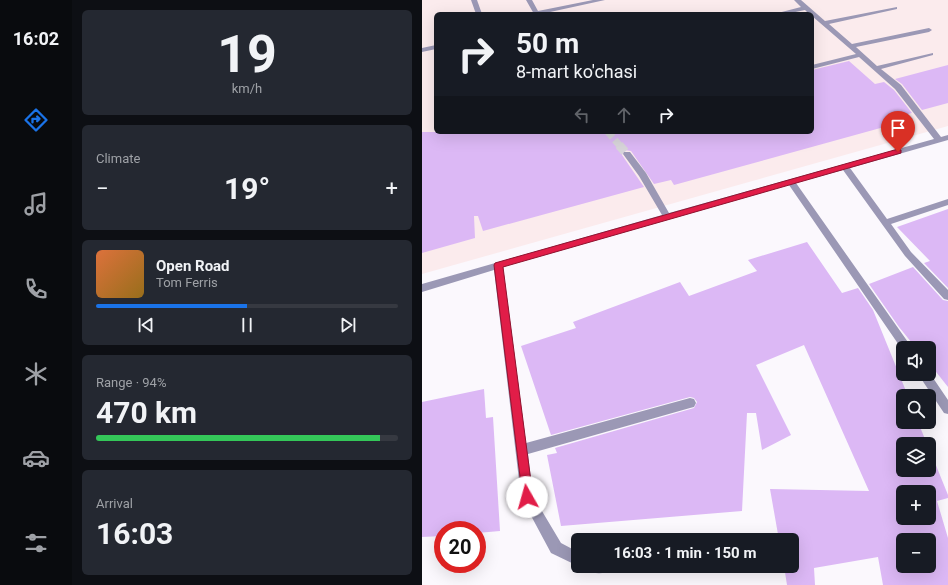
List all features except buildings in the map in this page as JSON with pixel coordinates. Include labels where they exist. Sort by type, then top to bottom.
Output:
[{"type":"street","points":[[474,0],[478,12]]},
{"type":"street","points":[[529,0],[536,12]]},
{"type":"street","points":[[542,12],[602,0]]},
{"type":"street","points":[[797,0],[810,12]]},
{"type":"street","points":[[786,12],[805,8]]},
{"type":"street","points":[[825,23],[895,8]]},
{"type":"street","points":[[814,15],[898,88],[939,140]]},
{"type":"street","points":[[851,46],[929,30]]},
{"type":"street","points":[[422,41],[423,49],[434,47]]},
{"type":"street","points":[[876,68],[931,54]]},
{"type":"street","points":[[814,66],[860,55]]},
{"type":"street","points":[[422,288],[498,265],[948,138]]},
{"type":"street","points":[[627,154],[643,175],[667,217]]},
{"type":"street","points":[[845,167],[908,254],[948,296]]},
{"type":"street","points":[[791,182],[901,341]]},
{"type":"street","points":[[886,223],[948,202]]},
{"type":"street","points":[[498,265],[527,497],[556,548],[571,556]]},
{"type":"street","points":[[929,381],[948,409]]},
{"type":"street","points":[[521,450],[690,403]]},
{"type":"shaded area","points":[[422,0],[948,0],[948,126],[422,274]]},
{"type":"tunnel","points":[[610,134],[620,146]]},
{"type":"tunnel","points":[[619,145],[627,154]]},
{"type":"route","points":[[527,497],[498,265],[898,152]]}]
